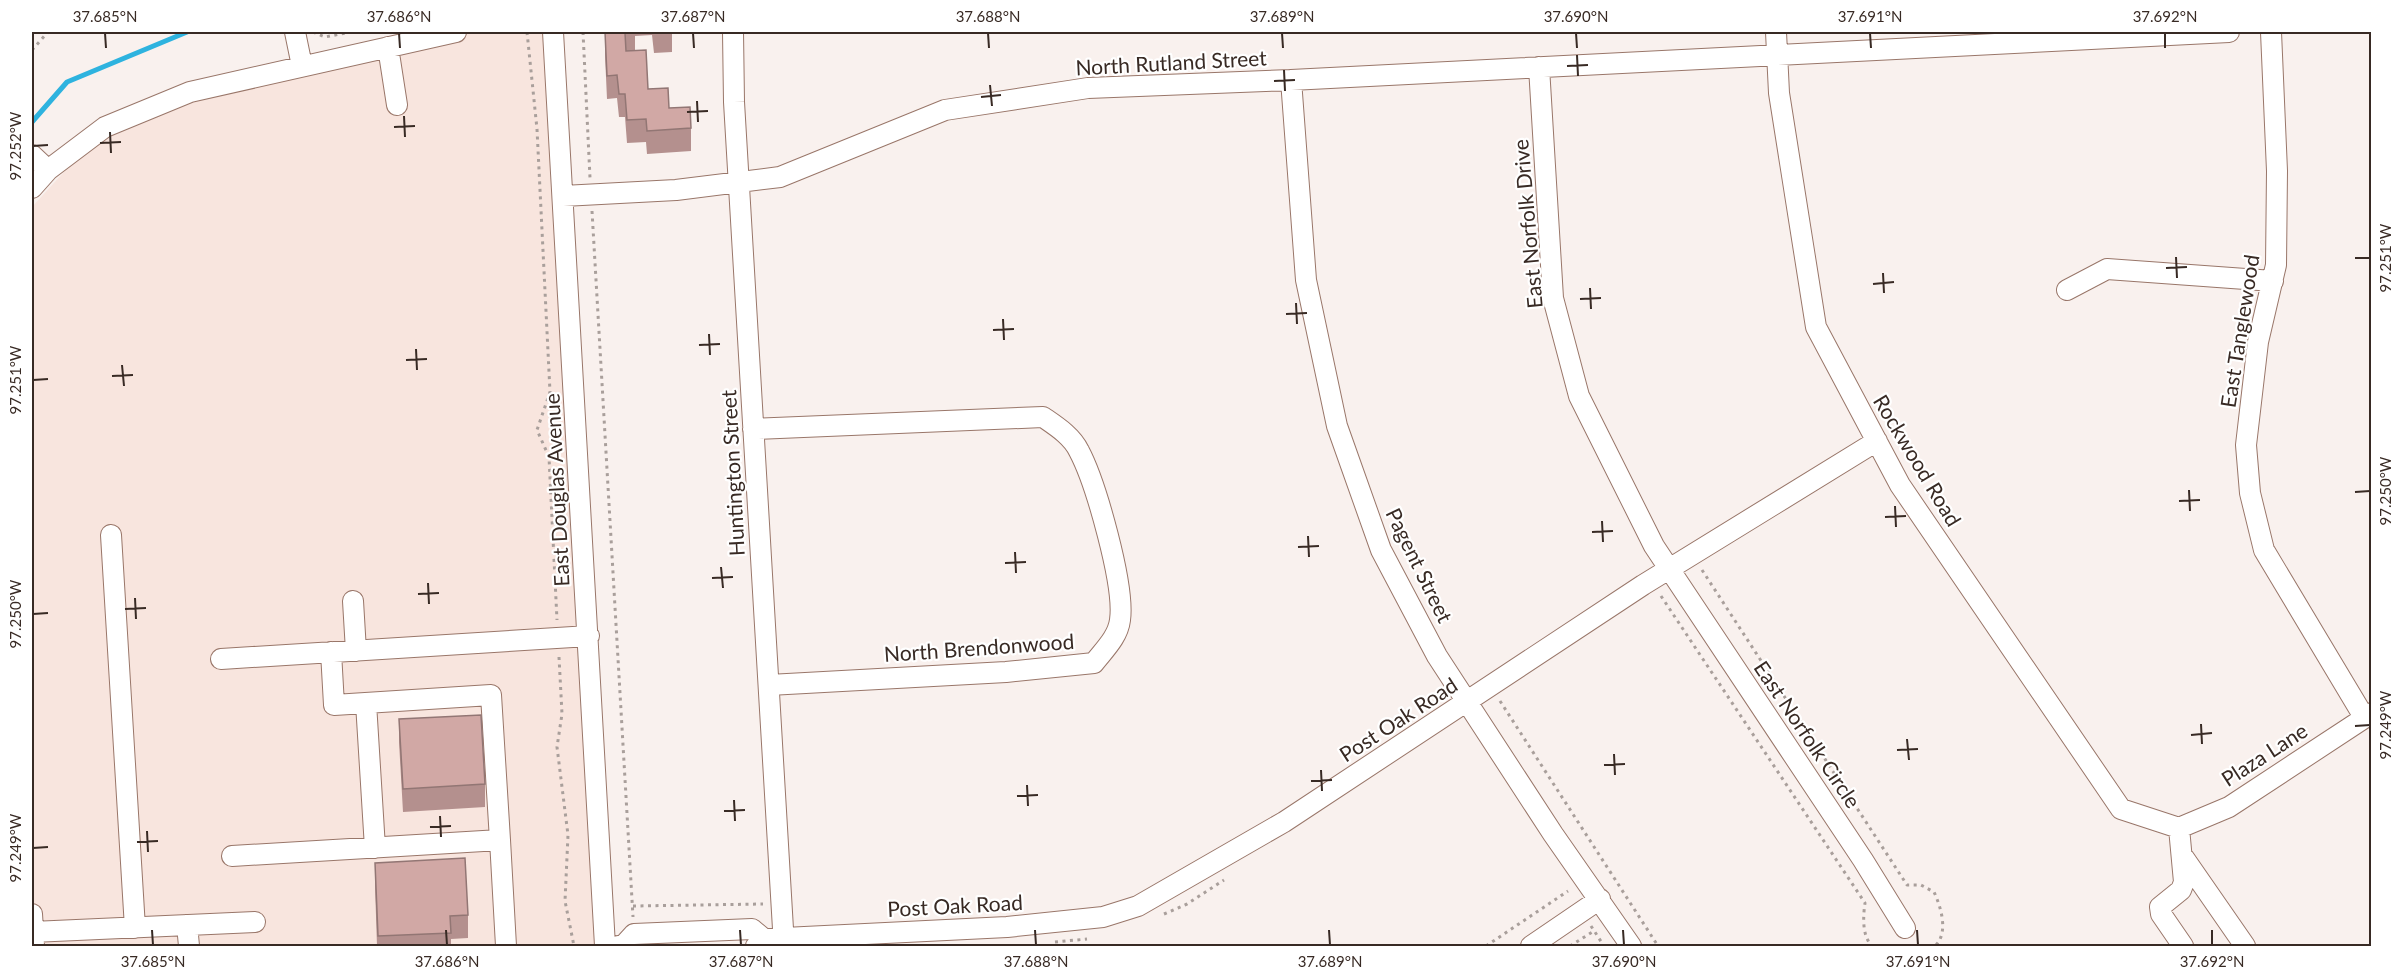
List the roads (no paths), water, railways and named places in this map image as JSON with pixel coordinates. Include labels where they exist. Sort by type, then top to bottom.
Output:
[{"type":"street","points":[[295,32],[302,66]]},
{"type":"street","points":[[32,188],[38,161],[105,127],[190,92],[456,32]]},
{"type":"street","name":"East Douglas Avenue","points":[[553,32],[605,946]]},
{"type":"street","name":"Huntington Street","points":[[733,32],[738,182],[784,942]]},
{"type":"street","name":"Rockwood Road","points":[[1776,32],[1779,93],[1816,327],[1900,485],[2121,809],[2179,828]]},
{"type":"street","name":"North Rutland Street","points":[[563,196],[676,190],[780,177],[945,110],[1088,88],[1539,68],[2229,32]]},
{"type":"street","name":"East Tanglewood","points":[[2271,32],[2277,171],[2276,265],[2258,342],[2246,446],[2250,493],[2264,550],[2368,715]]},
{"type":"street","points":[[388,47],[397,105]]},
{"type":"street","name":"East Norfolk Drive","points":[[1539,68],[1553,298],[1579,396],[1654,546],[1669,569]]},
{"type":"street","name":"Pagent Street","points":[[1292,80],[1306,280],[1337,426],[1381,550],[1437,656],[1553,834],[1631,946]]},
{"type":"street","points":[[2067,290],[2107,269],[2273,281]]},
{"type":"street","name":"North Brendonwood","points":[[753,429],[1042,417],[1064,431],[1079,450],[1100,508],[1117,573],[1120,621],[1112,641],[1094,663],[1006,672],[769,685]]},
{"type":"street","name":"Post Oak Road","points":[[618,946],[627,942],[752,928],[760,943],[1007,927],[1103,917],[1138,906],[1284,822],[1669,569],[1876,441]]},
{"type":"street","points":[[111,535],[135,928]]},
{"type":"street","name":"East Norfolk Circle","points":[[1669,569],[1863,860],[1905,928]]},
{"type":"street","points":[[352,601],[356,651]]},
{"type":"street","points":[[221,659],[589,636]]},
{"type":"street","points":[[331,652],[334,705],[491,695],[506,946]]},
{"type":"street","points":[[366,703],[375,848]]},
{"type":"street","name":"Plaza Lane","points":[[2179,828],[2229,807],[2368,715]]},
{"type":"street","points":[[2179,828],[2185,874],[2181,890],[2160,907],[2160,914],[2183,946]]},
{"type":"street","points":[[232,856],[500,840]]},
{"type":"street","points":[[2182,855],[2245,946]]},
{"type":"street","points":[[1531,946],[1600,899]]},
{"type":"street","points":[[32,931],[255,922]]},
{"type":"street","points":[[187,925],[189,946]]},
{"type":"waterway","points":[[32,122],[67,82],[187,32]]}]
